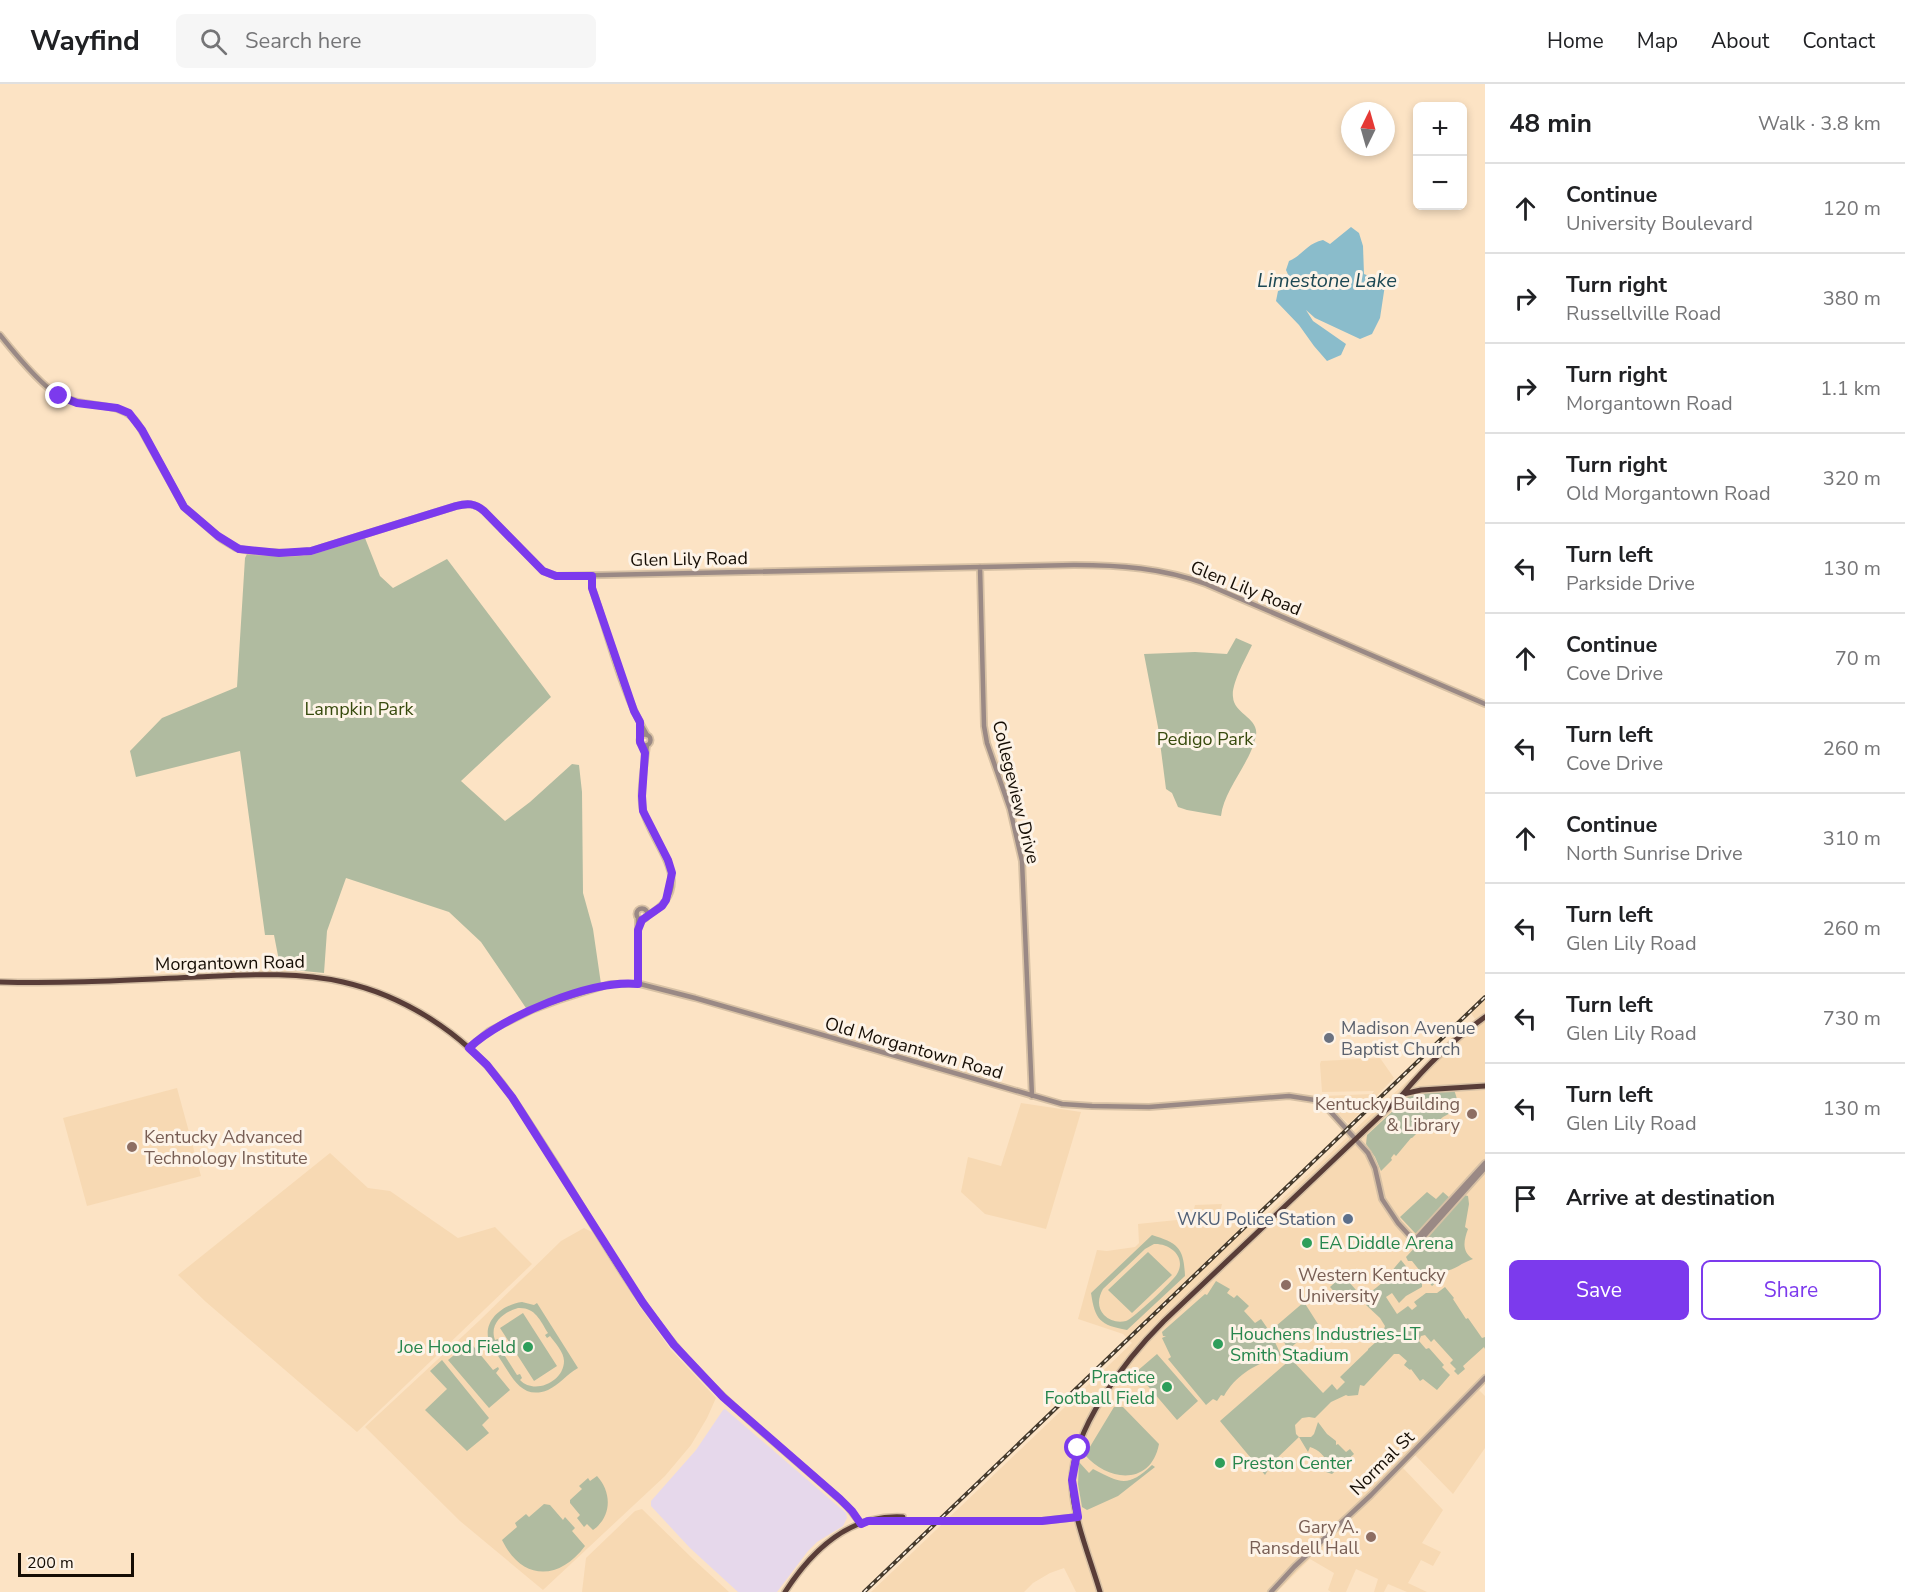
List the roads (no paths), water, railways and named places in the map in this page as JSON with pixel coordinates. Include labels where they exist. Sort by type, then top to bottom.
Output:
[{"type":"main road","name":"Morgantown Road","points":[[0,982],[75,982],[262,974],[320,977],[352,984],[393,999],[428,1017],[469,1048],[487,1065],[512,1097],[638,1295],[674,1345],[717,1391],[840,1499],[861,1524]]},
{"type":"main road","points":[[1100,1592],[1078,1517],[1072,1480],[1076,1452],[1097,1409],[1123,1367],[1164,1321],[1402,1095],[1416,1077],[1485,1017]]},
{"type":"main road","points":[[1402,1095],[1421,1090],[1485,1086]]},
{"type":"main road","points":[[785,1592],[801,1567],[818,1550],[832,1539],[868,1521],[1042,1521],[1078,1517]]},
{"type":"street","name":"Glen Lily Road","points":[[0,335],[38,378],[56,394],[77,403],[117,408],[129,413],[142,430],[184,507],[236,548],[279,553],[311,551],[469,504],[484,511],[543,571],[556,576],[1122,565],[1194,579],[1485,704]]},
{"type":"street","name":"Collegeview Drive","points":[[980,567],[984,726],[987,743],[1010,809],[1022,861],[1032,1096]]},
{"type":"street","points":[[592,576],[592,588],[644,735],[651,740],[645,745]]},
{"type":"street","points":[[640,920],[636,915],[637,911],[656,910],[666,900],[672,873],[668,860],[643,811],[645,745],[640,740],[644,735]]},
{"type":"street","points":[[638,984],[638,930],[640,920],[646,912]]},
{"type":"street","name":"Old Morgantown Road","points":[[469,1048],[493,1029],[552,1002],[610,984],[638,984],[752,1014],[1062,1104],[1139,1107],[1270,1097],[1303,1097],[1325,1106],[1356,1138],[1373,1162],[1382,1199],[1395,1219],[1416,1243]]},
{"type":"street","points":[[1416,1243],[1485,1163]]},
{"type":"street","points":[[1416,1243],[1485,1168]]},
{"type":"street","name":"Normal St","points":[[1271,1592],[1294,1567],[1371,1495],[1485,1378]]},
{"type":"water","name":"Limestone Lake","points":[[1351,227],[1359,233],[1363,246],[1364,274],[1385,285],[1380,318],[1372,334],[1360,339],[1315,318],[1306,310],[1313,321],[1346,344],[1341,355],[1327,361],[1299,325],[1276,301],[1278,291],[1287,288],[1290,279],[1286,270],[1289,261],[1317,242],[1323,240],[1330,244]]},
{"type":"railway","points":[[864,1592],[1485,997]]},
{"type":"place","name":"Madison Avenue Baptist Church","points":[[1329,1038]]},
{"type":"place","name":"Kentucky Building & Library","points":[[1472,1114]]},
{"type":"place","name":"Kentucky Advanced Technology Institute","points":[[132,1147]]},
{"type":"place","name":"WKU Police Station","points":[[1348,1219]]},
{"type":"place","name":"EA Diddle Arena","points":[[1307,1243]]},
{"type":"place","name":"Western Kentucky University","points":[[1286,1285]]},
{"type":"place","name":"Houchens Industries-LT Smith Stadium","points":[[1218,1344]]},
{"type":"place","name":"Joe Hood Field","points":[[528,1347]]},
{"type":"place","name":"Practice Football Field","points":[[1167,1387]]},
{"type":"place","name":"Preston Center","points":[[1220,1463]]},
{"type":"place","name":"Gary A. Ransdell Hall","points":[[1371,1537]]},
{"type":"park label","name":"Lampkin Park","points":[[359,709]]},
{"type":"park label","name":"Pedigo Park","points":[[1205,739]]}]
